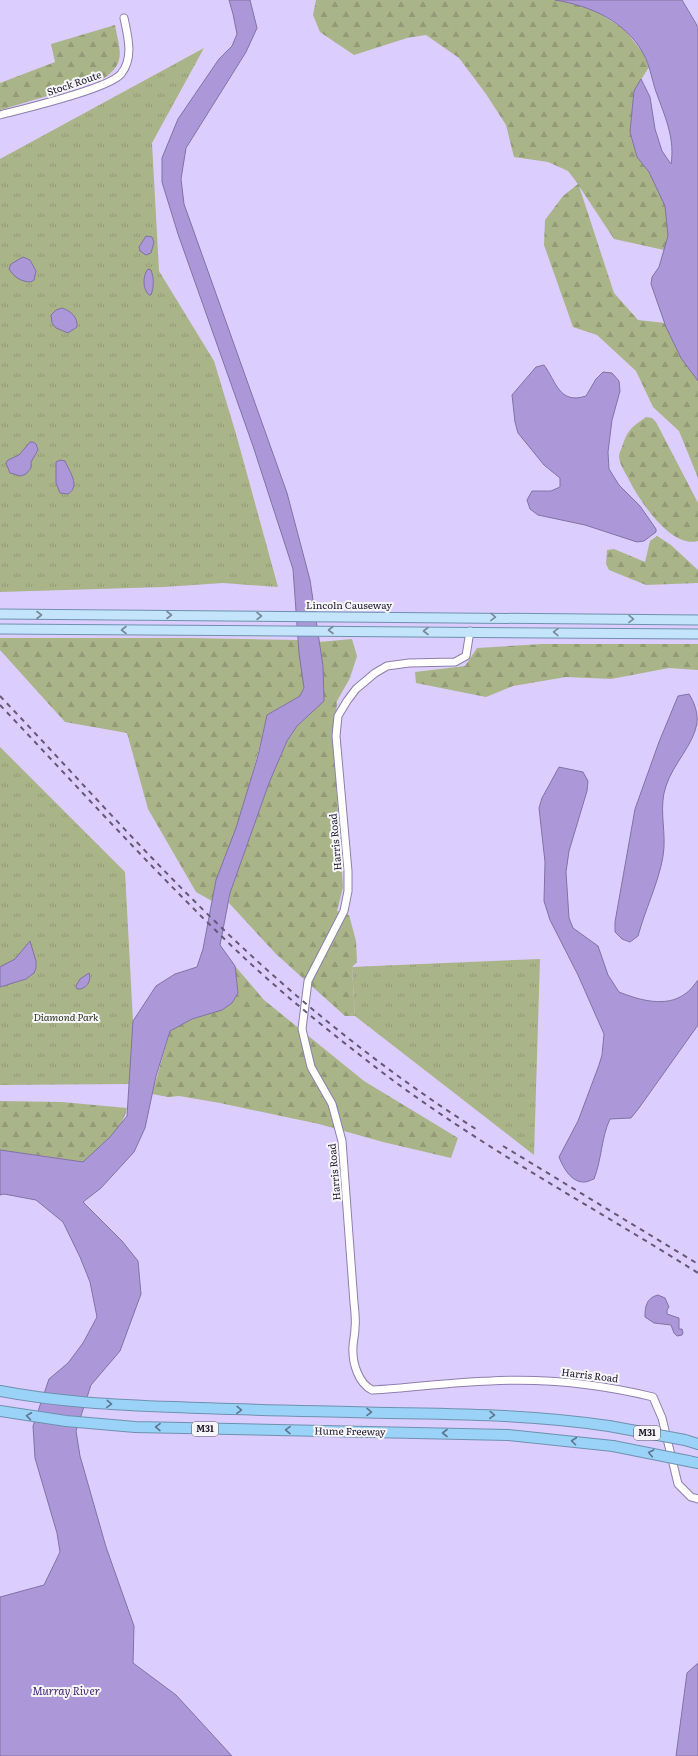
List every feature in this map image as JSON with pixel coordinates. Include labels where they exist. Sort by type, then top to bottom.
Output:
[{"type":"highway","points":[[0,1385],[70,1401]]},
{"type":"highway","name":"Hume Freeway","points":[[0,1391],[70,1401],[136,1406],[542,1418],[609,1426],[685,1440],[698,1444]]},
{"type":"highway","name":"Hume Freeway","points":[[0,1411],[66,1421],[135,1427],[508,1435],[613,1446],[693,1462]]},
{"type":"main road","name":"Lincoln Causeway","points":[[0,614],[698,620]]},
{"type":"main road","points":[[470,617],[470,631]]},
{"type":"main road","points":[[0,629],[370,630],[698,634]]},
{"type":"street","name":"Stock Route","points":[[0,116],[79,93],[112,80],[120,75],[127,62],[130,45],[124,18]]},
{"type":"street","name":"Harris Road","points":[[470,631],[466,656],[455,662],[409,663],[387,666],[356,689],[338,716],[336,736],[348,871],[348,891],[344,911],[308,981],[302,1029],[311,1067],[332,1104],[342,1141],[355,1311],[355,1327],[352,1349],[356,1367],[360,1381],[365,1387],[372,1390],[490,1381],[552,1381],[610,1387],[653,1398],[662,1418],[678,1484],[691,1497],[698,1500]]},
{"type":"green space","points":[[316,0],[555,0],[568,2],[594,10],[624,29],[643,53],[649,67],[634,91],[630,132],[637,157],[649,172],[666,206],[668,236],[664,250],[614,239],[579,186],[614,293],[638,320],[665,323],[681,358],[698,381],[698,478],[679,431],[653,407],[636,371],[597,335],[573,327],[544,245],[545,220],[563,196],[578,184],[568,171],[548,162],[514,157],[506,125],[486,94],[459,58],[426,35],[407,38],[354,55],[320,32],[313,15]]},
{"type":"green space","points":[[115,25],[120,57],[115,68],[101,80],[0,110],[0,83],[55,62],[51,44]]},
{"type":"green space","points":[[204,48],[152,143],[159,271],[214,361],[236,434],[278,587],[223,583],[164,587],[0,592],[0,159]]},
{"type":"green space","points":[[646,417],[652,418],[656,422],[698,503],[698,541],[687,541],[676,537],[666,529],[646,508],[622,466],[619,455],[626,436],[633,427]]},
{"type":"green space","points":[[657,536],[671,545],[698,570],[698,583],[646,585],[609,570],[606,564],[607,550],[614,549],[645,562],[650,541]]},
{"type":"green space","points":[[0,638],[191,638],[298,640],[304,688],[300,696],[267,715],[245,799],[212,901],[196,892],[148,809],[127,733],[65,722],[0,650]]},
{"type":"green space","points":[[352,639],[357,656],[350,678],[337,701],[334,751],[343,887],[337,911],[349,915],[356,941],[357,962],[352,967],[355,1016],[345,1016],[276,954],[229,903],[230,893],[269,783],[287,741],[297,726],[323,701],[323,666],[319,642]]},
{"type":"green space","points":[[543,644],[698,644],[698,670],[669,668],[611,679],[566,677],[513,686],[486,697],[416,683],[415,672],[465,666],[477,648]]},
{"type":"green space","name":"Diamond Park","points":[[0,747],[125,872],[133,1021],[129,1084],[0,1085]]},
{"type":"green space","points":[[540,959],[534,1155],[355,1016],[352,967]]},
{"type":"green space","points":[[235,966],[264,1000],[364,1081],[458,1138],[451,1158],[383,1142],[319,1124],[220,1103],[179,1096],[168,1097],[152,1094],[170,1031],[192,1019],[222,1010],[238,993]]},
{"type":"green space","points":[[0,1101],[62,1102],[127,1108],[120,1124],[110,1138],[83,1162],[0,1150]]},
{"type":"water","name":"Murray River","points":[[229,0],[250,0],[257,28],[246,52],[186,148],[181,179],[184,204],[287,493],[310,580],[323,666],[324,701],[297,726],[287,741],[269,783],[230,893],[220,945],[235,966],[238,993],[232,1003],[222,1010],[192,1019],[170,1031],[156,1076],[145,1128],[134,1152],[101,1188],[83,1202],[122,1241],[138,1261],[141,1294],[120,1351],[91,1385],[76,1431],[80,1456],[106,1547],[134,1626],[133,1663],[176,1695],[232,1756],[0,1756],[0,1597],[44,1585],[60,1552],[57,1533],[35,1458],[33,1426],[49,1379],[68,1363],[83,1343],[97,1317],[90,1282],[63,1222],[36,1200],[4,1194],[0,1195],[0,1150],[83,1162],[110,1137],[127,1116],[133,1021],[156,986],[175,974],[197,967],[203,949],[216,880],[236,828],[258,756],[267,715],[300,696],[304,688],[299,653],[293,569],[253,446],[178,234],[162,182],[162,158],[178,119],[219,59],[232,46],[237,34]]},
{"type":"water","points":[[555,0],[682,0],[698,27],[698,381],[681,358],[666,327],[651,284],[652,277],[659,267],[668,236],[665,206],[649,172],[637,157],[630,132],[634,91],[641,79],[650,97],[655,129],[662,151],[671,164],[672,146],[669,130],[648,64],[636,42],[617,24],[594,11],[581,6]]},
{"type":"water","points":[[146,236],[152,237],[154,242],[151,253],[146,255],[140,251],[139,247]]},
{"type":"water","points":[[23,257],[30,260],[36,271],[34,280],[31,282],[18,278],[9,269],[11,264]]},
{"type":"water","points":[[148,269],[151,270],[153,279],[153,289],[151,295],[149,295],[145,290],[144,283],[145,275]]},
{"type":"water","points":[[62,308],[75,317],[77,323],[77,327],[68,333],[56,328],[52,323],[51,315],[56,310]]},
{"type":"water","points":[[544,365],[559,390],[570,397],[577,398],[586,396],[596,379],[603,372],[612,373],[619,381],[620,391],[612,420],[608,452],[609,469],[619,485],[640,506],[656,529],[656,532],[644,541],[637,542],[585,525],[538,515],[530,509],[527,500],[532,491],[551,491],[560,487],[560,478],[544,465],[518,433],[515,422],[512,395],[536,367]]},
{"type":"water","points":[[30,442],[36,444],[38,450],[31,462],[31,468],[26,474],[21,476],[10,473],[6,463],[8,460],[19,455]]},
{"type":"water","points":[[60,460],[65,461],[73,478],[74,487],[68,494],[60,493],[56,483],[56,462]]},
{"type":"water","points":[[689,694],[695,707],[697,723],[692,739],[673,770],[666,786],[663,801],[664,847],[661,866],[638,936],[630,942],[622,939],[615,932],[615,922],[635,809],[659,742],[678,696]]},
{"type":"water","points":[[559,767],[583,772],[588,781],[587,791],[569,851],[566,872],[569,918],[573,928],[598,946],[608,975],[619,992],[644,1000],[661,1002],[669,1001],[687,993],[698,980],[698,1025],[631,1118],[610,1119],[594,1179],[585,1182],[580,1182],[568,1174],[559,1157],[578,1121],[599,1065],[602,1055],[604,1034],[578,975],[550,920],[544,901],[545,862],[539,808],[542,798]]},
{"type":"water","points":[[30,941],[36,961],[34,973],[26,979],[0,987],[0,967],[15,959]]},
{"type":"water","points":[[89,973],[90,979],[88,984],[83,988],[77,989],[76,986],[80,979]]},
{"type":"water","points":[[658,1295],[665,1298],[669,1307],[667,1314],[679,1318],[679,1329],[682,1329],[682,1335],[677,1336],[671,1325],[654,1323],[645,1317],[647,1303],[651,1298]]},
{"type":"water","points":[[698,1663],[698,1756],[676,1756],[687,1673]]},
{"type":"railway","points":[[0,696],[119,823],[210,917],[242,947],[298,997],[356,1045],[448,1111],[479,1131]]},
{"type":"railway","points":[[0,705],[146,860],[206,921],[283,993],[316,1020],[365,1059],[445,1117],[698,1273]]},
{"type":"railway","points":[[503,1146],[698,1264]]}]
